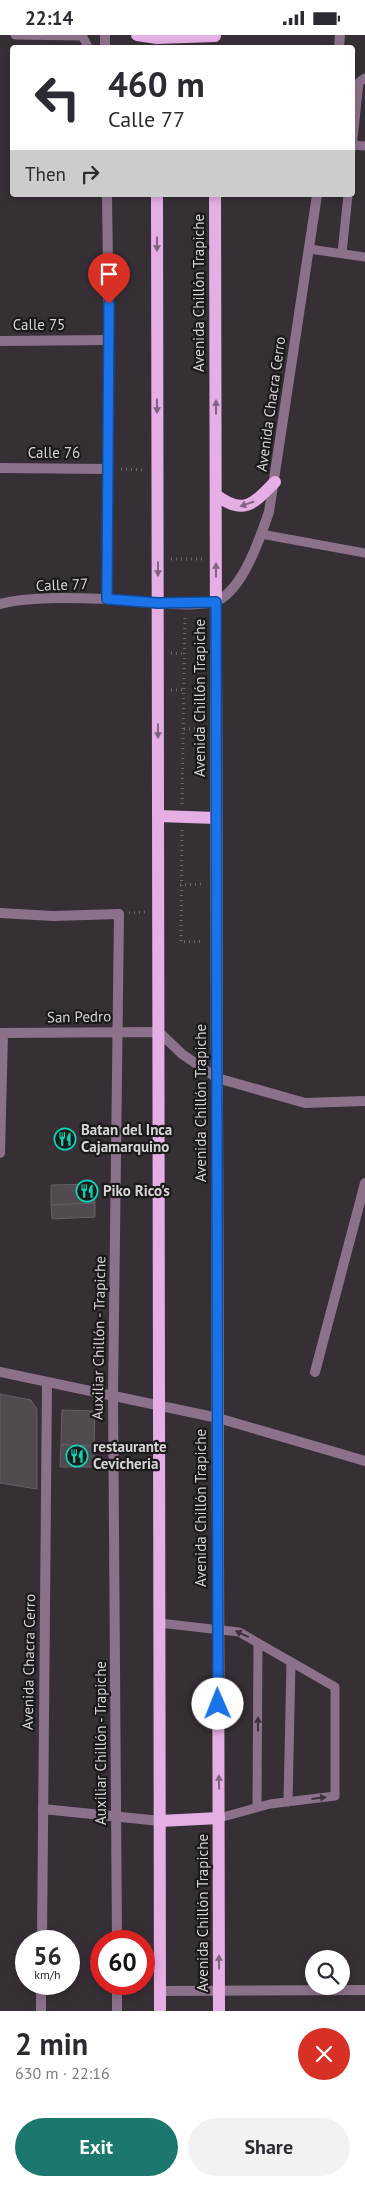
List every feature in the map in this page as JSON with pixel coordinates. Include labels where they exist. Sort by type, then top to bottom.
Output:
[{"type":"main road","points":[[137,35],[157,40],[215,40]]},
{"type":"main road","points":[[157,197],[160,2011]]},
{"type":"main road","name":"Avenida Chillón Trapiche","points":[[215,197],[219,2011]]},
{"type":"main road","points":[[216,495],[235,507],[243,507],[254,503],[275,482]]},
{"type":"main road","points":[[158,816],[216,818]]},
{"type":"main road","points":[[160,1821],[220,1818]]},
{"type":"street","points":[[107,197],[109,340],[107,599]]},
{"type":"street","name":"Avenida Chacra Cerro","points":[[216,602],[226,595],[237,581],[261,534],[275,482],[317,197]]},
{"type":"street","name":"Calle 75","points":[[0,341],[109,340]]},
{"type":"street","name":"Calle 76","points":[[0,468],[108,469]]},
{"type":"street","name":"Calle 77","points":[[0,604],[54,599],[107,599],[158,603],[216,602]]},
{"type":"street","name":"Auxiliar Chillón - Trapiche","points":[[0,913],[54,916],[119,915],[113,1396],[117,1930]]},
{"type":"street","points":[[159,1032],[182,1054],[217,1077],[305,1103],[365,1101]]},
{"type":"street","name":"San Pedro","points":[[1,1033],[159,1032]]},
{"type":"street","points":[[0,1153],[1,1033]]},
{"type":"street","points":[[315,1372],[365,1183]]},
{"type":"street","points":[[0,1372],[218,1418],[365,1461]]},
{"type":"street","name":"Avenida Chacra Cerro","points":[[42,1930],[47,1383]]},
{"type":"street","points":[[43,1809],[160,1821]]},
{"type":"street","points":[[160,1991],[365,1991]]},
{"type":"street","points":[[41,1995],[41,2011]]},
{"type":"street","points":[[117,1995],[118,2011]]},
{"type":"lane","points":[[15,35],[82,35]]},
{"type":"lane","points":[[355,125],[359,82],[365,78]]},
{"type":"lane","points":[[342,253],[348,197]]},
{"type":"lane","points":[[309,249],[365,257]]},
{"type":"lane","points":[[261,534],[365,553]]},
{"type":"lane","points":[[159,1623],[217,1628],[239,1632],[335,1687],[335,1796],[257,1807],[220,1818]]},
{"type":"lane","points":[[257,1807],[258,1643]]},
{"type":"lane","points":[[288,1802],[291,1662]]},
{"type":"path","points":[[108,469],[158,471]]},
{"type":"path","points":[[158,559],[216,559]]},
{"type":"path","points":[[185,603],[180,885],[182,942],[217,941]]},
{"type":"path","points":[[184,729],[216,728]]},
{"type":"path","points":[[180,885],[216,883]]},
{"type":"building","points":[[94,1184],[95,1203],[51,1205],[51,1185]]},
{"type":"building","points":[[95,1203],[95,1217],[52,1219],[51,1205]]},
{"type":"building","points":[[0,1394],[31,1400],[37,1409],[37,1489],[0,1483]]},
{"type":"building","points":[[62,1410],[95,1411],[94,1446],[61,1445]]},
{"type":"building","name":"restaurante Cevicheria","points":[[61,1445],[94,1446],[94,1467],[60,1467]]},
{"type":"place","name":"Batan del Inca Cajamarquino","points":[[65,1139]]},
{"type":"place","name":"Piko Rico's","points":[[87,1191]]},
{"type":"place","name":"restaurante Cevicheria","points":[[77,1456]]},
{"type":"route","points":[[109,304],[107,599],[158,603],[216,602],[218,1704]]}]
